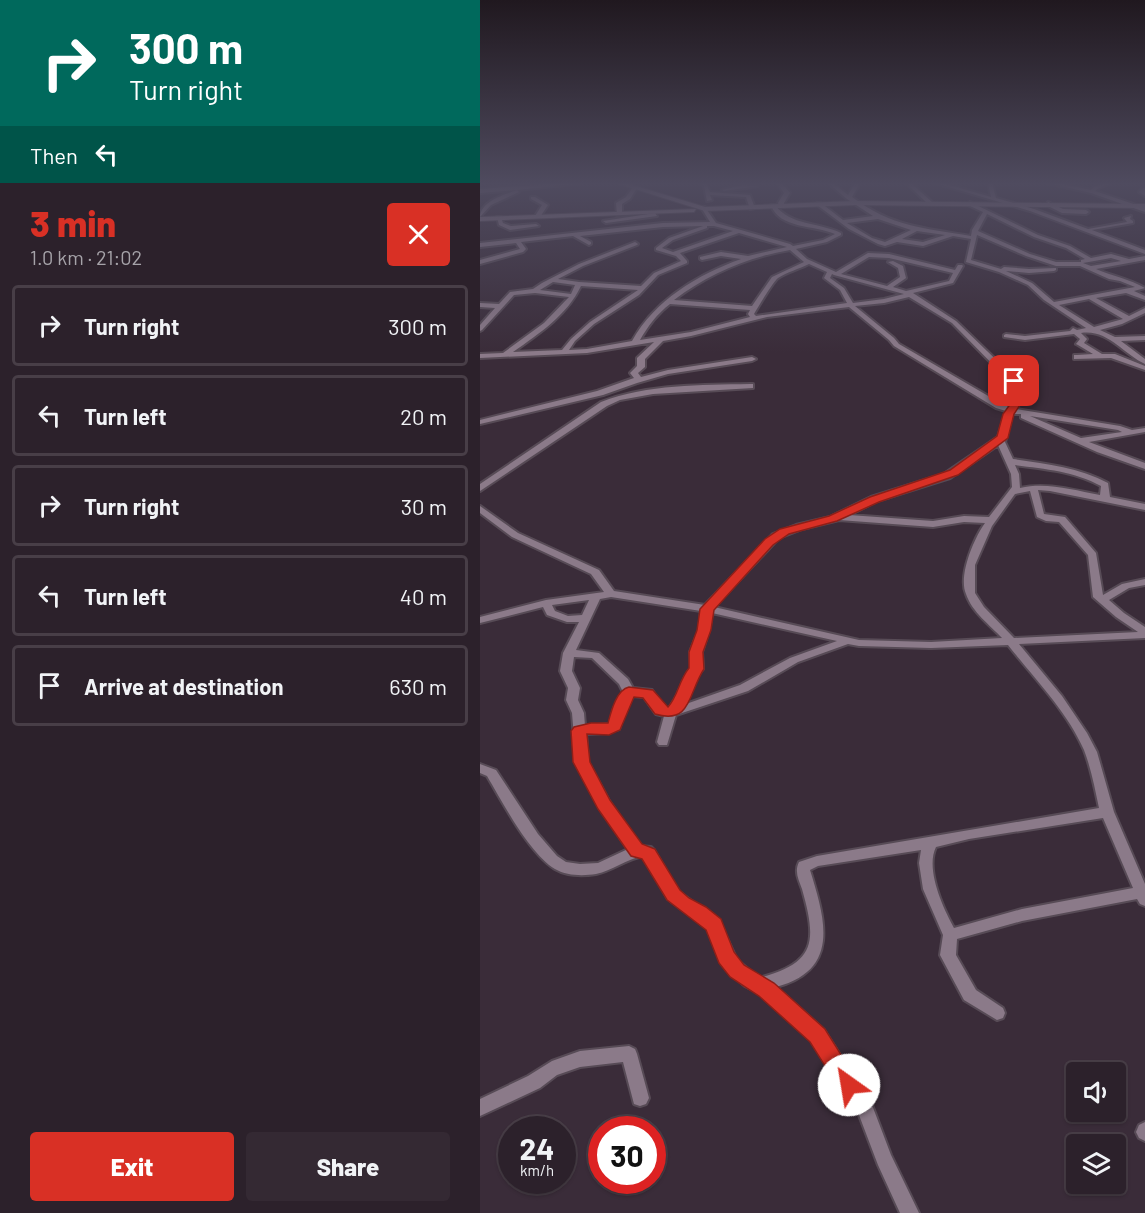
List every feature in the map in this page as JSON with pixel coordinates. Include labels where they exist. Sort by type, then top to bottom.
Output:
[{"type":"street","points":[[480,262],[521,251],[523,249],[517,240]]},
{"type":"street","points":[[480,245],[521,240]]},
{"type":"street","points":[[583,240],[589,243]]},
{"type":"street","points":[[564,352],[573,340],[594,322],[643,288],[656,274],[685,262],[675,254],[658,249],[670,240]]},
{"type":"street","points":[[675,254],[716,240]]},
{"type":"street","points":[[769,240],[793,247],[809,262],[833,273],[908,294],[954,322],[983,354],[1014,381],[1020,394],[1010,410],[1002,438],[1002,446],[1015,474],[1014,492]]},
{"type":"street","points":[[635,343],[649,318],[691,285],[748,258],[828,240]]},
{"type":"street","points":[[871,240],[885,244],[895,240],[923,244],[937,240]]},
{"type":"street","points":[[480,356],[564,352],[635,343],[754,318],[893,299],[951,282],[968,261],[974,240]]},
{"type":"street","points":[[987,240],[1028,255],[1064,265]]},
{"type":"street","points":[[1044,240],[1068,247],[1089,259]]},
{"type":"street","points":[[1113,240],[1145,252]]},
{"type":"street","points":[[535,291],[581,265],[635,244]]},
{"type":"street","points":[[702,258],[721,254],[748,258]]},
{"type":"street","points":[[957,272],[863,255],[827,278],[842,289],[850,304],[892,339],[896,345],[914,357],[1010,410],[1100,450],[1145,466]]},
{"type":"street","points":[[1017,278],[1089,259],[1112,256],[1129,261]]},
{"type":"street","points":[[883,257],[899,264],[903,275],[903,278],[888,288]]},
{"type":"street","points":[[1091,268],[1145,258]]},
{"type":"street","points":[[968,261],[997,270],[1035,287],[1053,304],[1114,339],[1145,362]]},
{"type":"street","points":[[754,318],[753,308],[774,278],[809,262]]},
{"type":"street","points":[[1074,263],[1143,288]]},
{"type":"street","points":[[997,270],[1054,269]]},
{"type":"street","points":[[552,280],[643,288]]},
{"type":"street","points":[[503,356],[559,315],[574,296],[579,284]]},
{"type":"street","points":[[1053,304],[1143,288]]},
{"type":"street","points":[[1128,290],[1145,298]]},
{"type":"street","points":[[480,329],[512,293],[535,291],[574,296]]},
{"type":"street","points":[[1090,297],[1127,318]]},
{"type":"street","points":[[670,302],[753,308]]},
{"type":"street","points":[[480,305],[500,306]]},
{"type":"street","points":[[1006,336],[1010,339],[1025,338],[1094,329],[1116,324],[1145,310]]},
{"type":"street","points":[[1073,330],[1084,339],[1080,344],[1099,355]]},
{"type":"street","points":[[1114,339],[1145,338]]},
{"type":"street","points":[[634,381],[638,378],[634,373],[641,367],[641,358],[660,339]]},
{"type":"street","points":[[1077,357],[1112,356],[1145,368]]},
{"type":"street","points":[[480,422],[600,393],[668,372],[752,359]]},
{"type":"street","points":[[480,488],[599,408],[620,397],[750,386]]},
{"type":"street","points":[[1010,410],[1108,425],[1130,432]]},
{"type":"street","points":[[1080,441],[1145,430]]},
{"type":"street","points":[[663,742],[671,713],[682,701],[689,678],[697,669],[696,652],[704,630],[707,609],[776,536],[784,531],[834,517],[874,499],[954,473],[1002,438]]},
{"type":"street","points":[[1010,461],[1071,469],[1106,485],[1105,498]]},
{"type":"street","points":[[1032,487],[1036,494],[1040,515],[1046,518],[1062,519],[1093,555],[1095,589],[1101,600],[1145,633]]},
{"type":"street","points":[[950,935],[1022,915],[1144,896],[1107,812],[1091,752],[1083,736],[1065,707],[1010,640],[980,609],[970,593],[970,565],[990,520],[1014,492],[1032,487],[1050,488],[1145,507]]},
{"type":"street","points":[[480,510],[515,535],[598,574],[604,587],[612,594]]},
{"type":"street","points":[[834,517],[933,524],[964,519],[990,520]]},
{"type":"street","points":[[1101,600],[1126,586],[1145,582]]},
{"type":"street","points":[[480,620],[546,603],[612,594],[707,609],[846,642],[892,645],[1145,633]]},
{"type":"street","points":[[596,595],[592,610],[577,631],[569,653],[566,671],[574,688],[572,700],[578,713],[582,762],[604,804],[638,852]]},
{"type":"street","points":[[546,603],[551,614],[567,620],[587,618]]},
{"type":"street","points":[[629,692],[648,693],[660,711],[671,713],[744,688],[794,660],[846,642]]},
{"type":"street","points":[[569,653],[595,655],[624,682],[629,692]]},
{"type":"street","points":[[579,731],[591,728],[609,730],[615,726],[620,708],[629,692]]},
{"type":"street","points":[[480,768],[492,773],[544,851],[562,867],[599,868],[642,850],[649,854],[673,895],[714,925],[731,964],[805,1021],[818,1035],[866,1112],[884,1159],[910,1213]]},
{"type":"street","points":[[758,985],[775,982],[790,975],[811,962],[817,949],[818,916],[803,870],[804,866],[817,861],[1107,812]]},
{"type":"street","points":[[931,843],[924,856],[937,912],[950,935],[948,955],[970,995],[996,1012]]},
{"type":"street","points":[[480,1108],[534,1082],[552,1069],[580,1059],[603,1055],[629,1054],[640,1098]]},
{"type":"route","points":[[849,1085],[818,1035],[767,989],[750,981],[737,971],[726,957],[714,925],[673,895],[649,854],[642,850],[638,852],[604,804],[582,762],[579,731],[591,728],[609,730],[615,726],[620,708],[629,692],[648,693],[660,711],[671,713],[682,701],[689,678],[697,669],[696,652],[704,630],[707,609],[769,542],[784,531],[833,519],[874,499],[954,473],[1002,438],[1008,414],[1019,399],[1020,394],[1014,381]]}]
